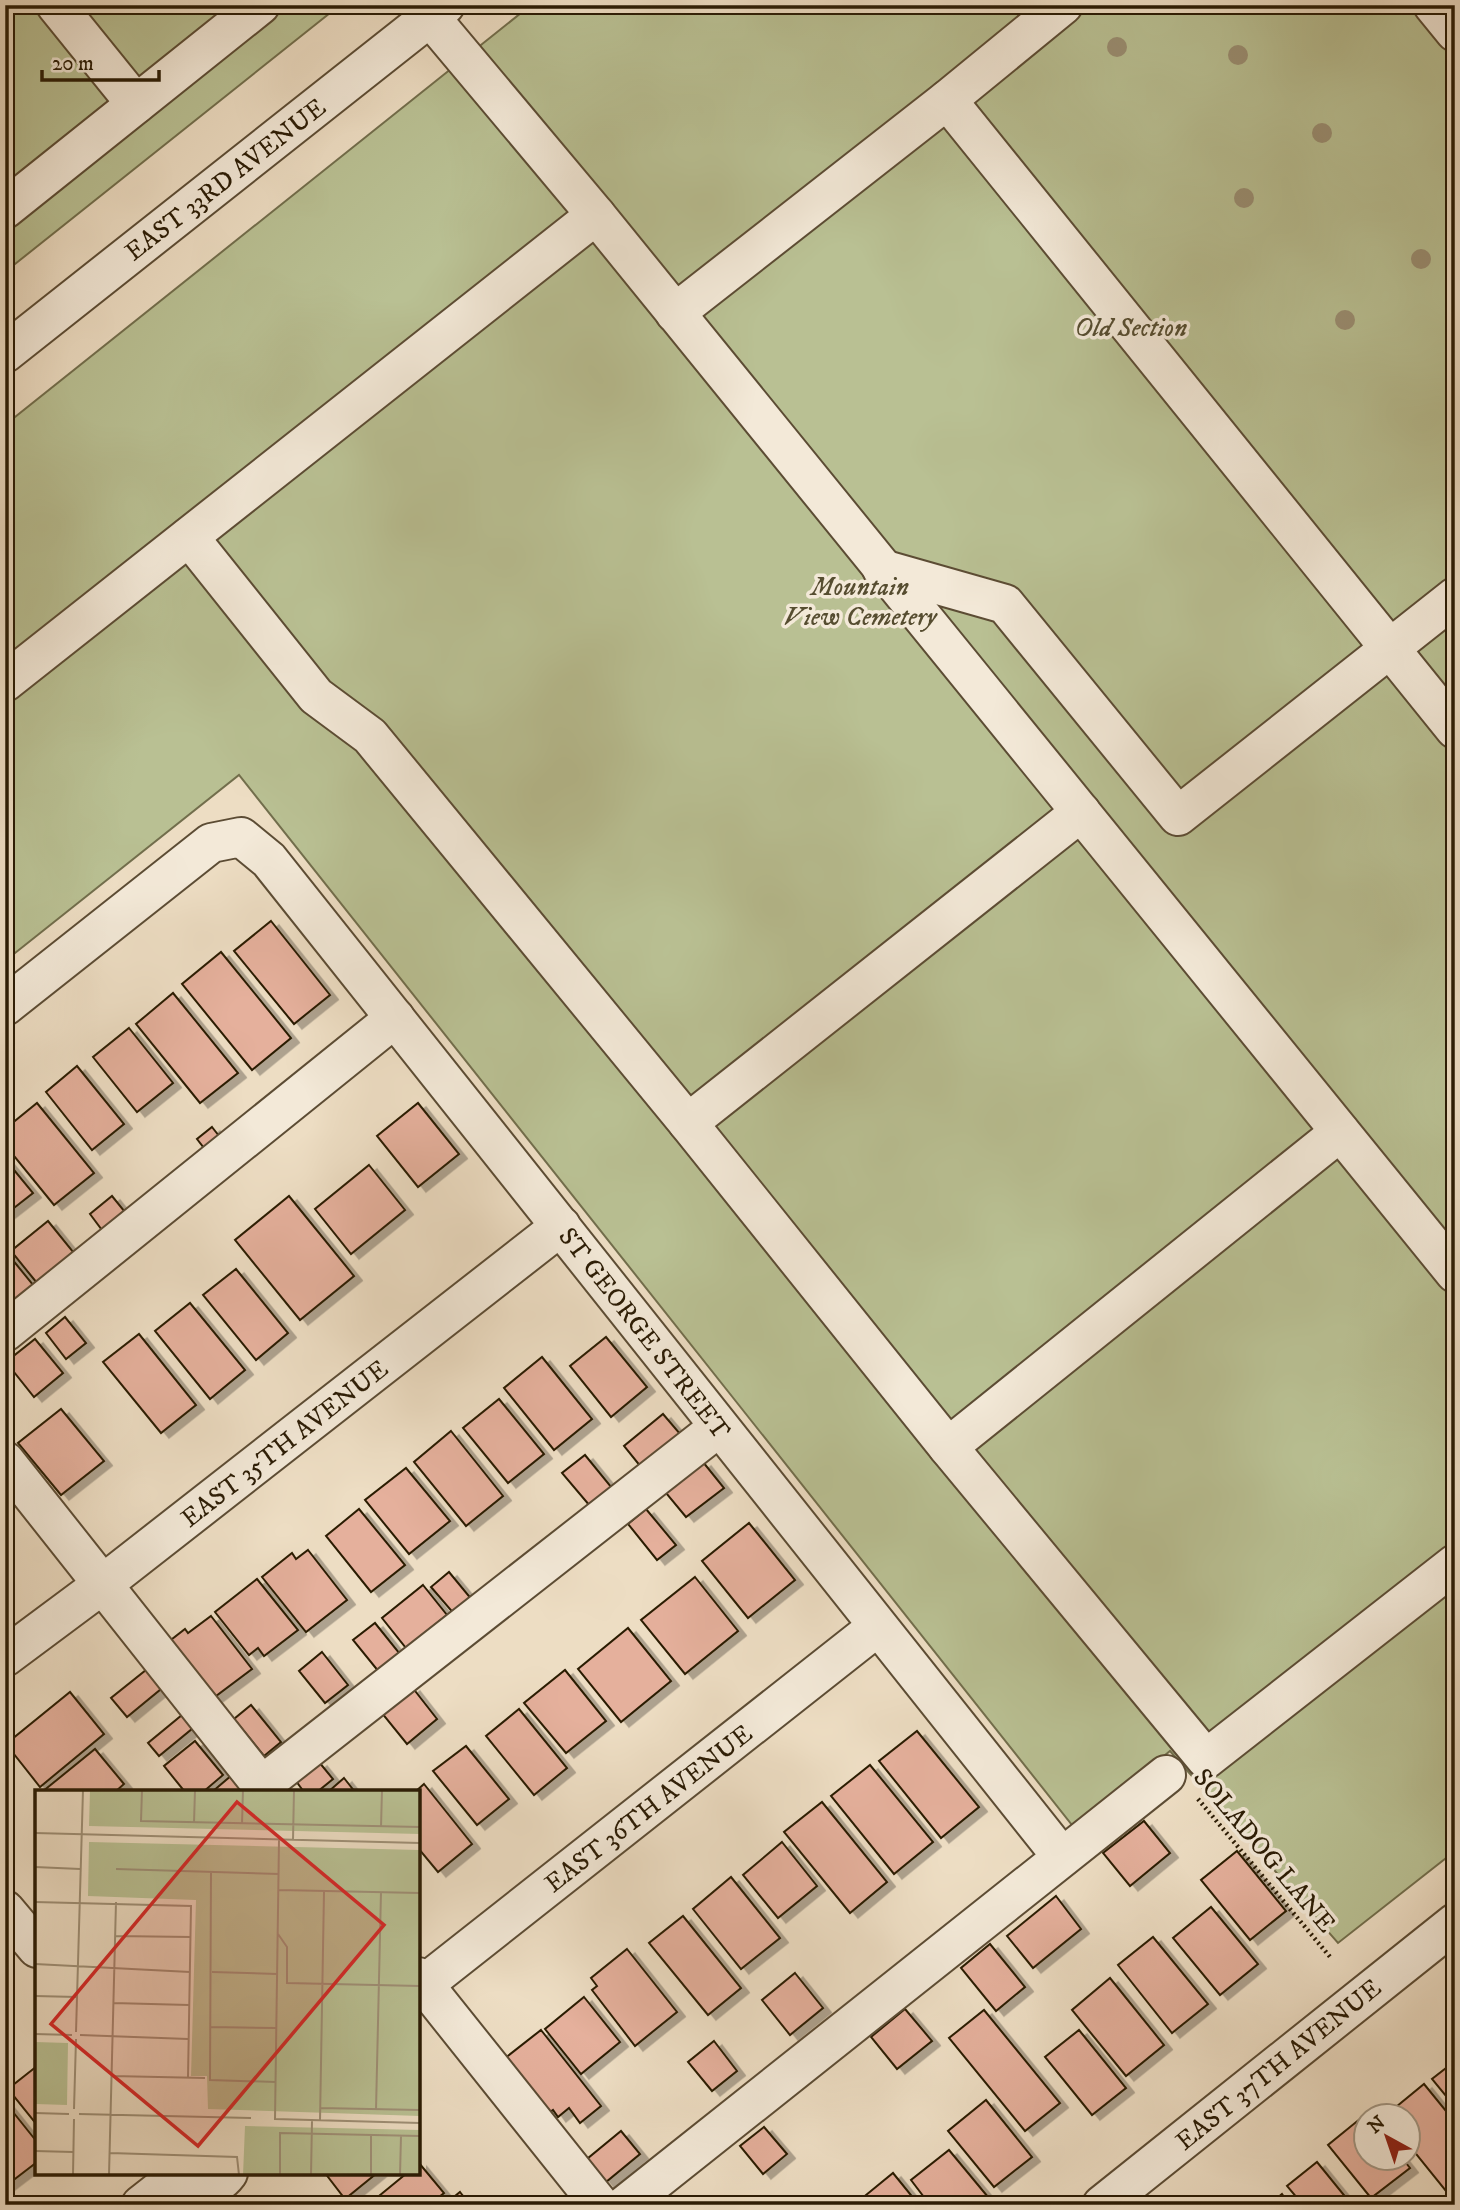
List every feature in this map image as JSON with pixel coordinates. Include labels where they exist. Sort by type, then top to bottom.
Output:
[{"type":"street","points":[[56,5],[136,104]]},
{"type":"street","points":[[5,209],[260,5]]},
{"type":"street","points":[[675,313],[947,100],[1063,5]]},
{"type":"street","points":[[1433,5],[1455,32]]},
{"type":"street","points":[[437,11],[675,313],[1455,1273]]},
{"type":"street","name":"EAST 33RD AVENUE","points":[[5,353],[437,11]]},
{"type":"street","points":[[947,100],[1455,729]]},
{"type":"street","points":[[5,682],[596,215]]},
{"type":"street","points":[[189,537],[316,696],[370,736],[688,1123],[948,1447],[1206,1759],[1455,1564]]},
{"type":"street","points":[[883,569],[1005,604],[1178,816],[1455,597]]},
{"type":"street","points":[[688,1123],[1081,812]]},
{"type":"street","name":"ST GEORGE STREET","points":[[5,1006],[211,843],[241,837],[269,860],[1062,1857]]},
{"type":"street","points":[[5,1332],[395,1018]]},
{"type":"street","points":[[948,1447],[1340,1132]]},
{"type":"street","name":"EAST 35TH AVENUE","points":[[5,1657],[103,1584],[561,1226]]},
{"type":"street","points":[[5,1461],[265,1789],[719,1427]]},
{"type":"street","name":"EAST 36TH AVENUE","points":[[420,1983],[877,1626]]},
{"type":"street","points":[[625,2205],[1166,1775]]},
{"type":"street","name":"EAST 37TH AVENUE","points":[[1102,2205],[1455,1923]]},
{"type":"street","points":[[420,1983],[600,2205]]},
{"type":"street","points":[[141,2205],[177,2175],[185,2183],[204,2189],[230,2186]]},
{"type":"path","name":"SOLADOG LANE","points":[[1166,1775],[1178,1775],[1331,1958]]},
{"type":"green space","points":[[5,5],[340,5],[5,272]]},
{"type":"green space","name":"Mountain View Cemetery","points":[[531,5],[1455,5],[1455,1851],[1338,1943],[1170,1751],[1076,1830],[239,775],[5,961],[5,425]]},
{"type":"building","points":[[271,921],[330,995],[294,1024],[234,951]]},
{"type":"building","points":[[221,952],[291,1038],[252,1070],[182,984]]},
{"type":"building","points":[[173,993],[238,1073],[200,1103],[136,1024]]},
{"type":"building","points":[[129,1028],[173,1083],[137,1112],[93,1057]]},
{"type":"building","points":[[77,1066],[124,1124],[92,1150],[46,1092]]},
{"type":"building","points":[[37,1103],[94,1173],[54,1205],[5,1145],[5,1129]]},
{"type":"building","points":[[418,1103],[459,1154],[418,1187],[377,1136]]},
{"type":"building","points":[[212,1127],[219,1136],[204,1148],[197,1139]]},
{"type":"building","points":[[5,1159],[33,1193],[5,1215]]},
{"type":"building","points":[[369,1165],[405,1210],[351,1254],[315,1209]]},
{"type":"building","points":[[112,1196],[125,1212],[102,1230],[90,1214]]},
{"type":"building","points":[[289,1196],[354,1276],[300,1320],[235,1240]]},
{"type":"building","points":[[48,1221],[74,1253],[37,1283],[11,1251]]},
{"type":"building","points":[[7,1253],[34,1286],[5,1309],[5,1254]]},
{"type":"building","points":[[236,1269],[288,1333],[256,1360],[203,1295]]},
{"type":"building","points":[[190,1303],[245,1370],[210,1399],[155,1331]]},
{"type":"building","points":[[65,1317],[86,1343],[66,1359],[46,1333]]},
{"type":"building","points":[[139,1334],[196,1405],[161,1433],[103,1362]]},
{"type":"building","points":[[606,1337],[647,1387],[611,1417],[570,1366]]},
{"type":"building","points":[[35,1339],[63,1373],[34,1397],[6,1362]]},
{"type":"building","points":[[542,1357],[592,1419],[554,1450],[504,1388]]},
{"type":"building","points":[[499,1399],[544,1454],[508,1483],[463,1428]]},
{"type":"building","points":[[61,1409],[104,1461],[61,1495],[18,1443]]},
{"type":"building","points":[[663,1414],[681,1435],[641,1467],[624,1446]]},
{"type":"building","points":[[451,1431],[503,1496],[466,1526],[414,1462]]},
{"type":"building","points":[[585,1455],[612,1488],[590,1506],[562,1473]]},
{"type":"building","points":[[703,1462],[724,1488],[686,1517],[666,1493]]},
{"type":"building","points":[[406,1468],[450,1521],[409,1554],[365,1500]]},
{"type":"building","points":[[359,1509],[405,1565],[371,1592],[326,1536]]},
{"type":"building","points":[[646,1509],[676,1545],[657,1560],[628,1524]]},
{"type":"building","points":[[749,1523],[795,1580],[748,1618],[702,1561]]},
{"type":"building","points":[[308,1550],[347,1600],[306,1632],[262,1577],[292,1553],[296,1559]]},
{"type":"building","points":[[449,1572],[473,1601],[455,1615],[431,1587]]},
{"type":"building","points":[[695,1577],[738,1631],[685,1674],[641,1620]]},
{"type":"building","points":[[257,1579],[298,1630],[264,1656],[258,1648],[249,1655],[215,1612]]},
{"type":"building","points":[[423,1585],[447,1615],[406,1648],[382,1618]]},
{"type":"building","points":[[211,1616],[252,1669],[208,1702],[167,1643],[185,1629],[188,1633]]},
{"type":"building","points":[[375,1623],[400,1654],[379,1672],[353,1640]]},
{"type":"building","points":[[628,1628],[671,1681],[621,1722],[578,1669]]},
{"type":"building","points":[[322,1652],[348,1685],[325,1703],[299,1671]]},
{"type":"building","points":[[146,1670],[161,1689],[127,1717],[111,1698]]},
{"type":"building","points":[[565,1670],[606,1721],[566,1753],[524,1703]]},
{"type":"building","points":[[412,1687],[437,1719],[407,1744],[381,1712]]},
{"type":"building","points":[[70,1692],[104,1734],[40,1787],[6,1744]]},
{"type":"building","points":[[251,1705],[281,1742],[264,1756],[234,1719]]},
{"type":"building","points":[[519,1709],[567,1768],[534,1795],[486,1736]]},
{"type":"building","points":[[182,1715],[193,1728],[159,1756],[148,1743]]},
{"type":"building","points":[[917,1731],[979,1807],[941,1838],[879,1761]]},
{"type":"building","points":[[195,1741],[223,1775],[205,1790],[183,1790],[164,1766]]},
{"type":"building","points":[[466,1746],[509,1799],[477,1825],[433,1771]]},
{"type":"building","points":[[95,1749],[124,1784],[117,1790],[44,1790]]},
{"type":"building","points":[[319,1762],[333,1779],[319,1790],[303,1790],[296,1781]]},
{"type":"building","points":[[870,1765],[933,1842],[894,1874],[831,1796]]},
{"type":"building","points":[[232,1775],[244,1790],[214,1790]]},
{"type":"building","points":[[344,1778],[353,1790],[330,1790]]},
{"type":"building","points":[[424,1784],[472,1844],[438,1872],[420,1850],[420,1790],[417,1790]]},
{"type":"building","points":[[822,1802],[887,1882],[850,1913],[784,1832]]},
{"type":"building","points":[[1144,1821],[1170,1853],[1130,1886],[1103,1853]]},
{"type":"building","points":[[782,1842],[817,1886],[778,1918],[743,1875]]},
{"type":"building","points":[[1237,1851],[1286,1911],[1250,1940],[1201,1880]]},
{"type":"building","points":[[731,1877],[780,1938],[741,1969],[693,1909]]},
{"type":"building","points":[[1056,1896],[1081,1929],[1033,1968],[1007,1936]]},
{"type":"building","points":[[1211,1907],[1258,1964],[1220,1995],[1173,1938]]},
{"type":"building","points":[[683,1916],[741,1988],[708,2015],[649,1943]]},
{"type":"building","points":[[1153,1937],[1208,2004],[1172,2033],[1118,1965]]},
{"type":"building","points":[[990,1944],[1025,1987],[996,2011],[961,1968]]},
{"type":"building","points":[[627,1949],[677,2012],[635,2046],[592,1990],[597,1986],[591,1978]]},
{"type":"building","points":[[795,1973],[823,2008],[790,2035],[762,2000]]},
{"type":"building","points":[[1110,1978],[1164,2045],[1126,2076],[1072,2010]]},
{"type":"building","points":[[584,1997],[620,2042],[581,2074],[545,2029]]},
{"type":"building","points":[[905,2009],[932,2041],[897,2069],[871,2037]]},
{"type":"building","points":[[984,2010],[1060,2103],[1025,2131],[949,2038]]},
{"type":"building","points":[[541,2030],[601,2106],[580,2123],[569,2108],[558,2117],[553,2110],[543,2117],[495,2066]]},
{"type":"building","points":[[1079,2030],[1126,2088],[1092,2115],[1045,2057]]},
{"type":"building","points":[[714,2041],[737,2071],[712,2091],[688,2062]]},
{"type":"building","points":[[1455,2061],[1455,2107],[1432,2079]]},
{"type":"building","points":[[35,2068],[35,2123],[8,2089]]},
{"type":"building","points":[[1424,2084],[1455,2122],[1454,2201],[1422,2161],[1422,2102],[1402,2102]]},
{"type":"building","points":[[986,2100],[1032,2157],[994,2187],[948,2131]]},
{"type":"building","points":[[5,2102],[35,2140],[35,2164],[7,2185]]},
{"type":"building","points":[[1352,2125],[1352,2172],[1405,2172],[1371,2198],[1328,2145]]},
{"type":"building","points":[[764,2127],[787,2154],[763,2174],[740,2146]]},
{"type":"building","points":[[621,2131],[640,2154],[606,2182],[587,2159]]},
{"type":"building","points":[[949,2150],[988,2197],[979,2205],[930,2205],[911,2180]]},
{"type":"building","points":[[1317,2162],[1352,2205],[1303,2205],[1287,2186]]},
{"type":"building","points":[[420,2164],[444,2193],[429,2205],[368,2205],[405,2175],[420,2175]]},
{"type":"building","points":[[893,2173],[919,2205],[855,2204]]},
{"type":"building","points":[[327,2175],[375,2175],[345,2199]]},
{"type":"building","points":[[460,2192],[470,2205],[444,2205]]},
{"type":"building","points":[[1282,2194],[1290,2205],[1269,2205]]},
{"type":"park label","name":"Old Section","points":[[1131,327]]}]
